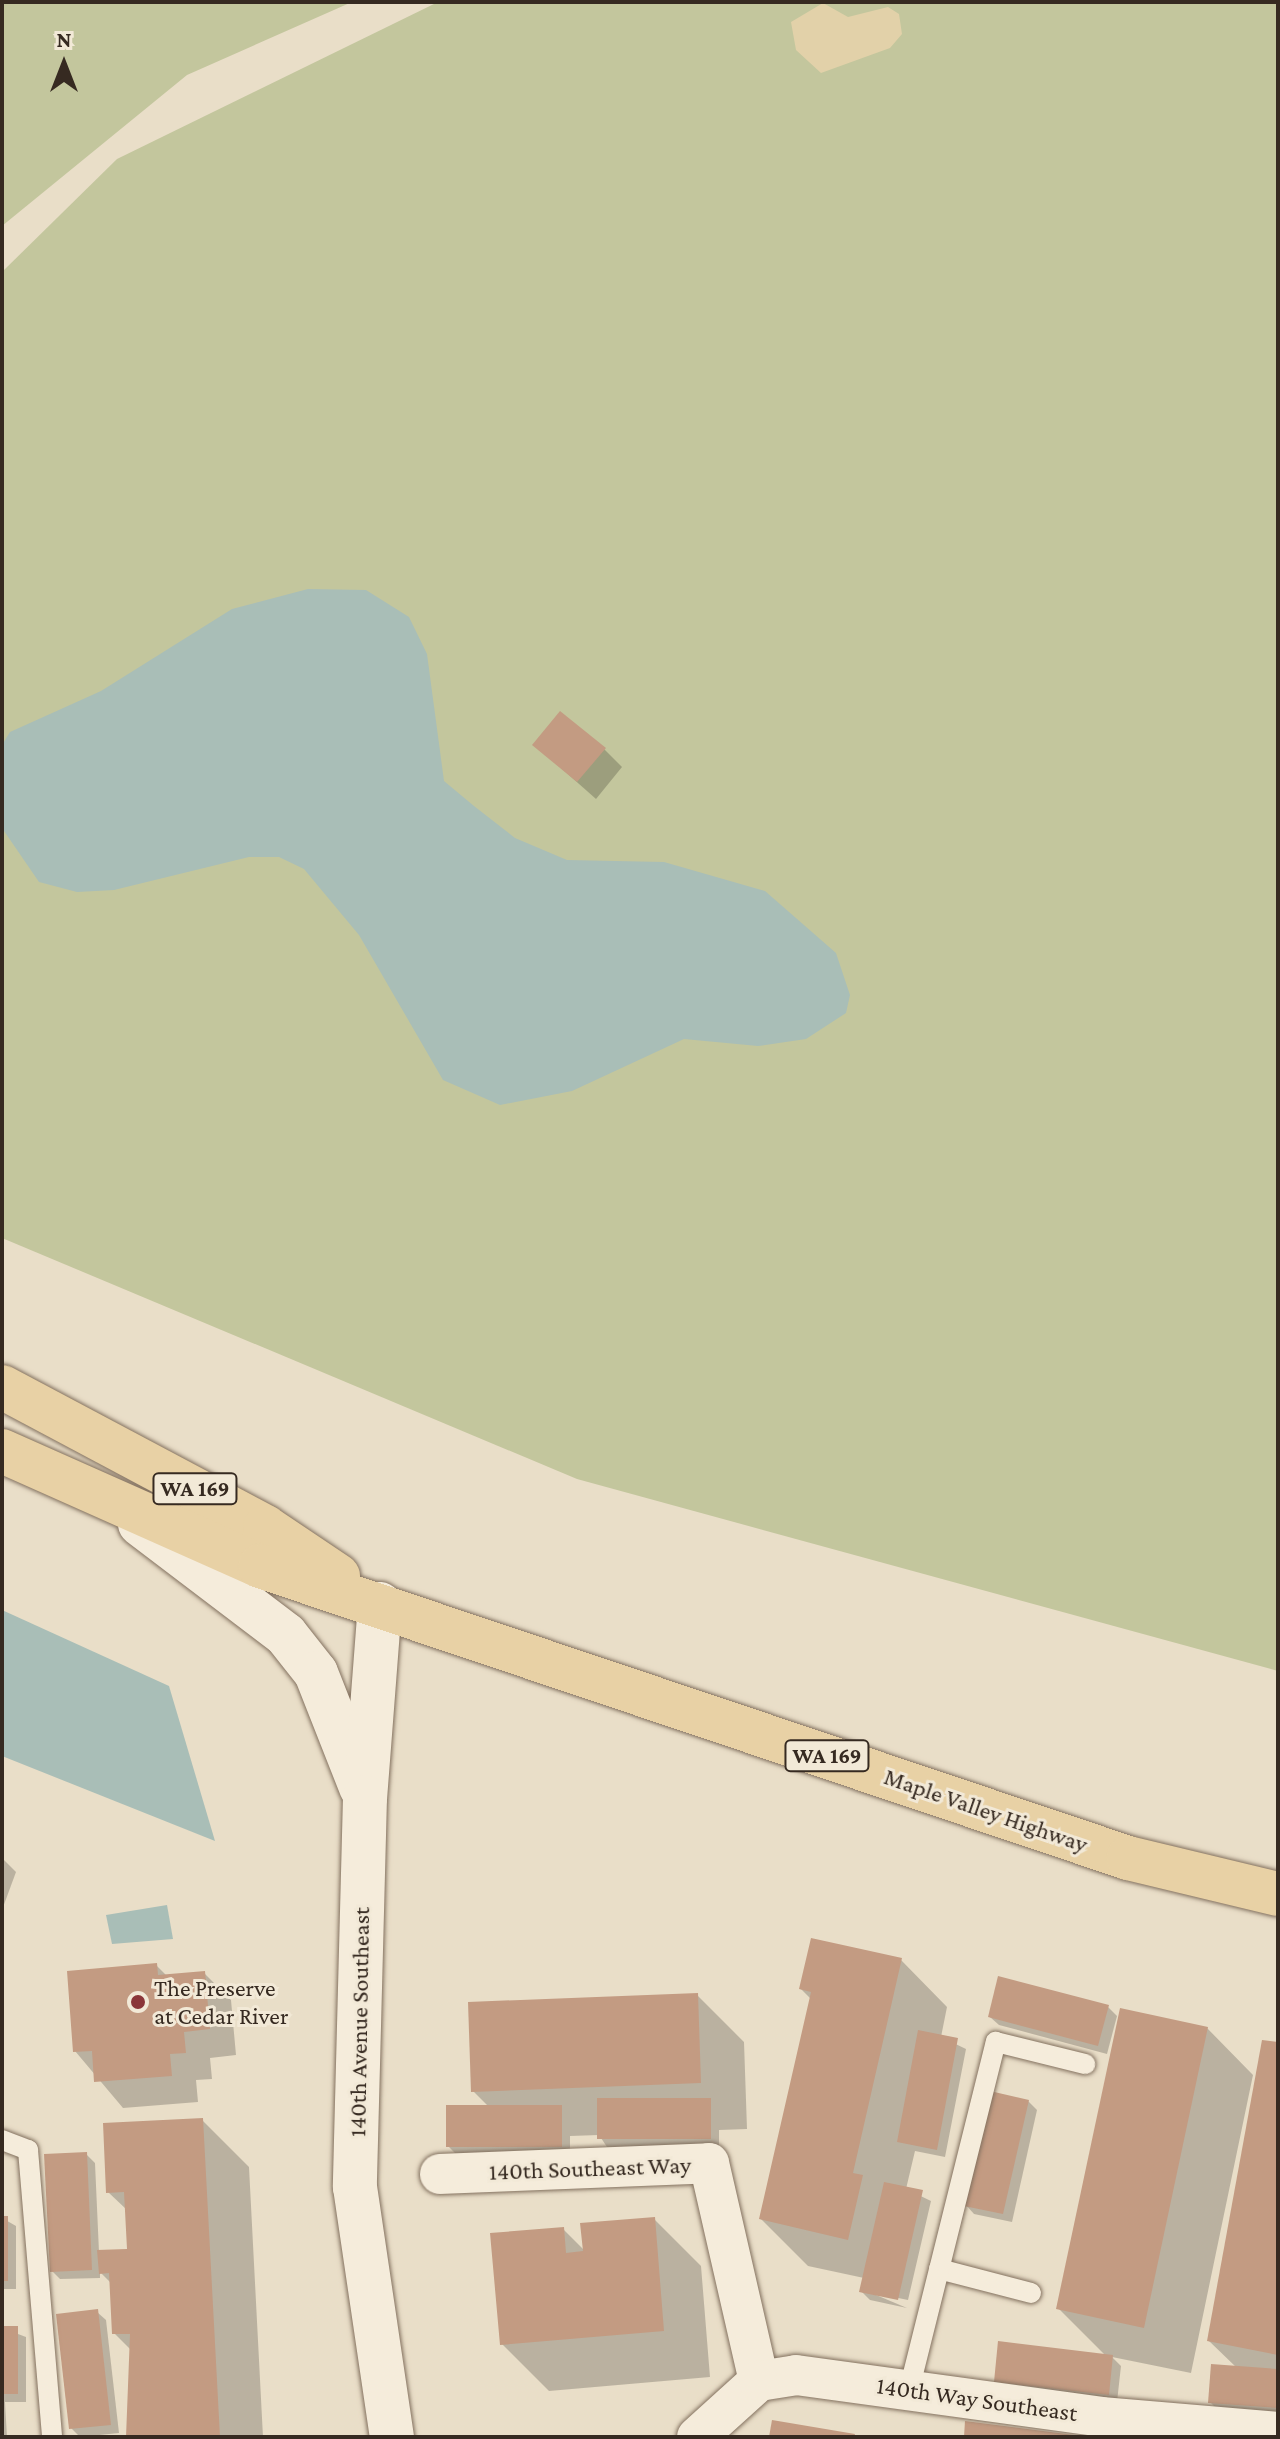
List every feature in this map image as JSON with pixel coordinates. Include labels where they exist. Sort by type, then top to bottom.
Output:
[{"type":"main road","name":"Maple Valley Highway","points":[[2,1387],[265,1527],[380,1604]]},
{"type":"main road","name":"Maple Valley Highway","points":[[2,1451],[118,1508],[260,1566],[1128,1858],[1278,1894]]},
{"type":"main road","points":[[118,1508],[286,1635],[316,1673],[365,1797]]},
{"type":"main road","name":"140th Avenue Southeast","points":[[380,1604],[365,1797],[355,2187],[392,2437]]},
{"type":"street","name":"140th Southeast Way","points":[[440,2174],[709,2163],[759,2381]]},
{"type":"street","name":"140th Way Southeast","points":[[759,2381],[796,2375],[1278,2432]]},
{"type":"street","points":[[697,2437],[759,2381]]},
{"type":"lane","points":[[909,2390],[996,2042],[1085,2064]]},
{"type":"lane","points":[[2,2140],[28,2150],[52,2437]]},
{"type":"lane","points":[[939,2269],[1031,2293]]},
{"type":"green space","points":[[2,2],[352,2],[187,75],[2,226]]},
{"type":"green space","points":[[438,2],[1278,2],[1278,1671],[577,1479],[2,1238],[2,272],[117,159]]},
{"type":"sand","points":[[823,3],[848,17],[888,7],[899,14],[902,34],[890,48],[821,73],[796,50],[791,22]]},
{"type":"water","points":[[308,589],[366,590],[409,617],[427,654],[444,781],[474,806],[515,838],[567,860],[664,862],[765,891],[836,953],[850,995],[846,1013],[806,1039],[758,1046],[684,1039],[572,1091],[500,1105],[443,1080],[359,935],[304,869],[279,857],[249,857],[114,890],[77,892],[39,882],[2,828],[2,745],[10,732],[101,691],[232,609]]},
{"type":"water","points":[[2,1610],[169,1686],[215,1841],[2,1756]]},
{"type":"water","points":[[167,1905],[173,1939],[112,1944],[106,1915]]},
{"type":"building","points":[[560,711],[606,748],[577,782],[532,745]]},
{"type":"building","points":[[811,1938],[902,1958],[853,2173],[863,2175],[848,2240],[759,2219],[811,1992],[799,1989]]},
{"type":"building","name":"The Preserve at Cedar River","points":[[157,1963],[158,1975],[205,1971],[210,2029],[184,2032],[186,2053],[170,2054],[172,2076],[94,2082],[92,2051],[73,2052],[67,1971]]},
{"type":"building","points":[[998,1976],[1109,2005],[1098,2046],[988,2017]]},
{"type":"building","points":[[698,1993],[701,2083],[471,2092],[468,2002]]},
{"type":"building","points":[[1120,2008],[1208,2027],[1144,2328],[1056,2309]]},
{"type":"building","points":[[918,2030],[958,2038],[937,2150],[897,2142]]},
{"type":"building","points":[[1262,2040],[1278,2042],[1278,2355],[1207,2341]]},
{"type":"building","points":[[990,2091],[1029,2100],[1003,2214],[964,2206]]},
{"type":"building","points":[[597,2098],[711,2098],[711,2139],[597,2139]]},
{"type":"building","points":[[446,2105],[562,2105],[562,2147],[446,2147]]},
{"type":"building","points":[[203,2118],[220,2437],[126,2437],[130,2334],[112,2334],[109,2273],[99,2274],[97,2250],[127,2249],[124,2192],[106,2193],[103,2123]]},
{"type":"building","points":[[87,2152],[92,2270],[50,2272],[44,2154]]},
{"type":"building","points":[[884,2182],[923,2190],[898,2300],[859,2292]]},
{"type":"building","points":[[2,2216],[8,2216],[8,2281],[2,2281]]},
{"type":"building","points":[[655,2217],[664,2331],[500,2345],[490,2233],[564,2227],[566,2253],[583,2251],[580,2223]]},
{"type":"building","points":[[98,2309],[111,2425],[69,2429],[56,2314]]},
{"type":"building","points":[[2,2326],[18,2326],[18,2394],[2,2394]]},
{"type":"building","points":[[998,2341],[1113,2355],[1109,2395],[994,2382]]},
{"type":"building","points":[[1211,2364],[1278,2369],[1278,2408],[1208,2403]]},
{"type":"building","points":[[772,2420],[855,2434],[854,2437],[769,2437]]},
{"type":"building","points":[[965,2421],[1074,2435],[1074,2437],[964,2437]]},
{"type":"place","name":"The Preserve at Cedar River","points":[[138,2002]]}]
